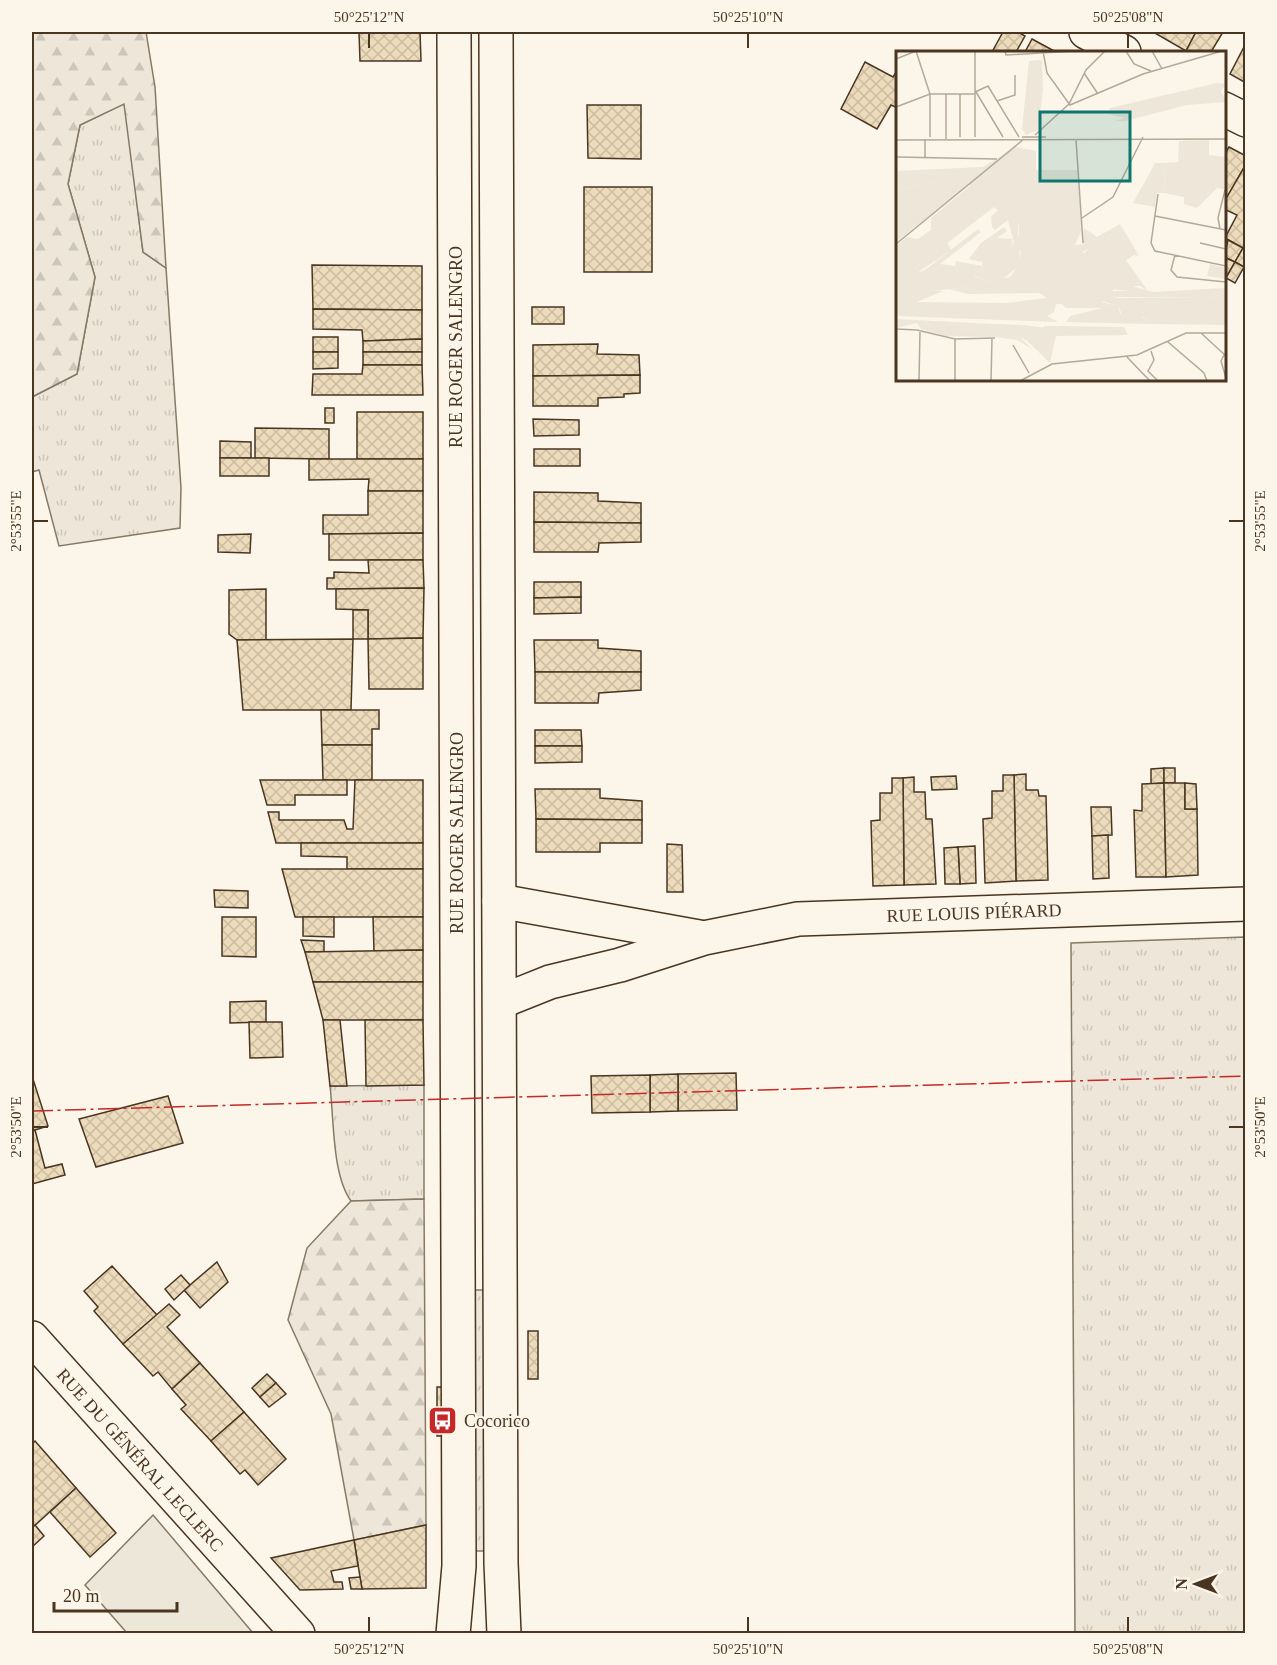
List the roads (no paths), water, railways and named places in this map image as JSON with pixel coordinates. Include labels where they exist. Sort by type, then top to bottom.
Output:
[{"type":"main road","name":"RUE ROGER SALENGRO","points":[[453,1634],[459,1566],[454,32]]},
{"type":"main road","points":[[496,32],[501,1563],[504,1634]]},
{"type":"main road","points":[[1086,32],[1122,51]]},
{"type":"main road","points":[[1226,110],[1245,120]]},
{"type":"main road","name":"RUE LOUIS PIÉRARD","points":[[499,901],[704,938]]},
{"type":"main road","name":"RUE LOUIS PIÉRARD","points":[[500,1002],[550,982],[620,965],[704,938],[798,919],[1245,904]]},
{"type":"main road","name":"RUE DU GÉNÉRAL LECLERC","points":[[32,1338],[298,1634]]},
{"type":"place","name":"Cocorico","points":[[443,1421]]}]
